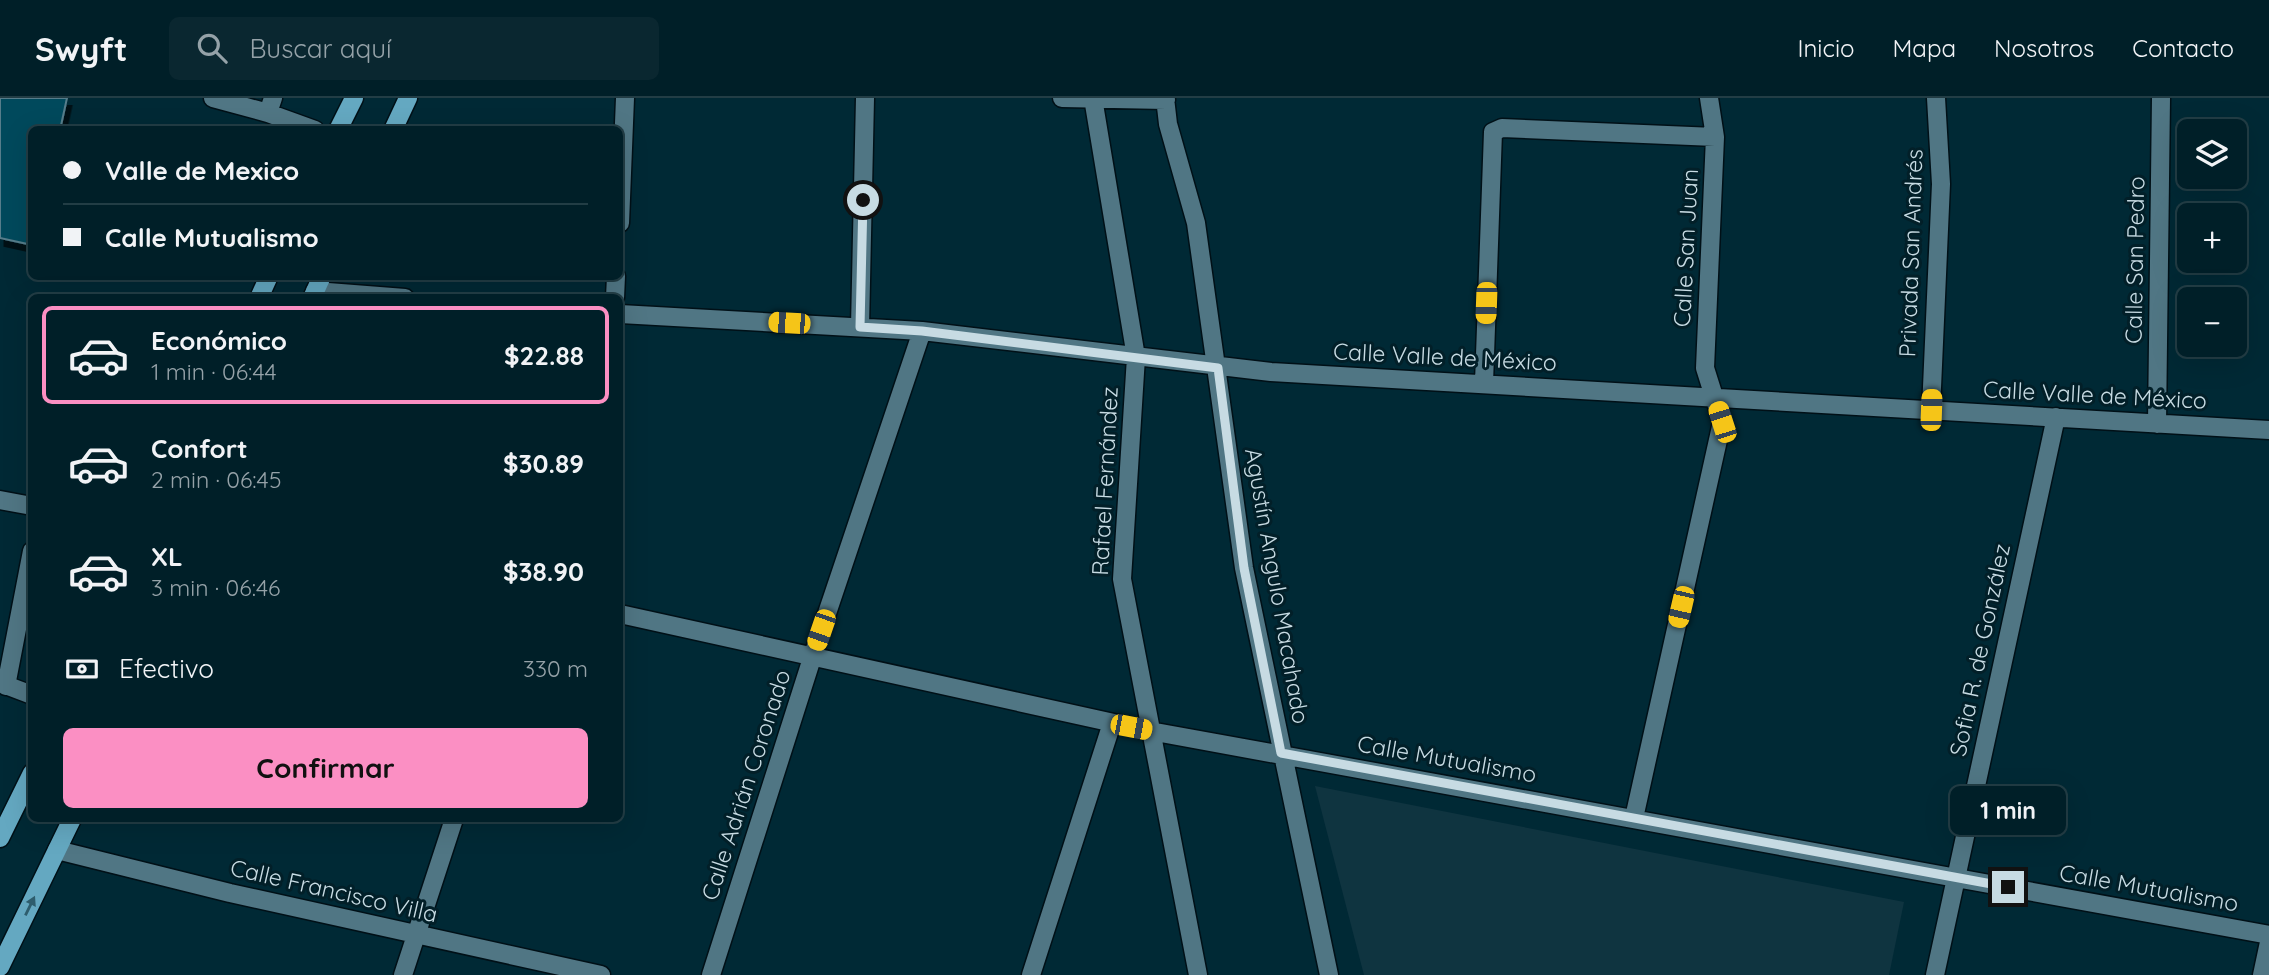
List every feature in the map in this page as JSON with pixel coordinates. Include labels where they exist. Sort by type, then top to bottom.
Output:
[{"type":"main road","points":[[340,126],[354,98]]},
{"type":"main road","points":[[395,126],[408,98]]},
{"type":"main road","points":[[0,838],[28,781]]},
{"type":"main road","points":[[0,967],[71,822]]},
{"type":"street","points":[[213,98],[270,105],[308,126]]},
{"type":"street","points":[[623,148],[625,98]]},
{"type":"street","points":[[860,327],[864,98]]},
{"type":"street","points":[[1062,98],[1166,99]]},
{"type":"street","name":"Calle San Juan","points":[[1634,818],[1722,422],[1704,368],[1715,136],[1709,98]]},
{"type":"street","name":"Privada San Andrés","points":[[1931,410],[1941,184],[1936,98]]},
{"type":"street","name":"Calle San Pedro","points":[[2157,424],[2161,98]]},
{"type":"street","name":"Rafael Fernández","points":[[1093,99],[1136,357],[1122,579],[1198,975]]},
{"type":"street","name":"Agustín Angulo Macahado","points":[[1166,99],[1168,124],[1196,223],[1244,568],[1329,975]]},
{"type":"street","points":[[1484,383],[1493,132],[1502,128],[1715,136]]},
{"type":"street","points":[[316,288],[369,294]]},
{"type":"street","name":"Calle Valle de México","points":[[623,314],[922,331],[1218,368],[2269,430]]},
{"type":"street","name":"Calle Adrián Coronado","points":[[711,975],[813,655],[922,331]]},
{"type":"street","name":"Sofia R. de González","points":[[1935,975],[2056,418]]},
{"type":"street","points":[[0,500],[28,505]]},
{"type":"street","points":[[28,569],[3,685],[28,694]]},
{"type":"street","name":"Calle Mutualismo","points":[[623,615],[1150,731],[2269,935]]},
{"type":"street","points":[[1031,975],[1112,723]]},
{"type":"street","points":[[403,975],[453,822]]},
{"type":"street","name":"Calle Francisco Villa","points":[[57,850],[417,935],[601,975]]},
{"type":"street","points":[[2262,975],[2269,943]]},
{"type":"shaded area","points":[[1315,786],[1904,902],[1889,975],[1364,975]]},
{"type":"building","points":[[0,98],[67,98],[61,126],[28,126],[28,244],[0,238]]},
{"type":"route","points":[[863,200],[860,327],[922,331],[1218,368],[1244,568],[1281,753],[2008,887]]}]
